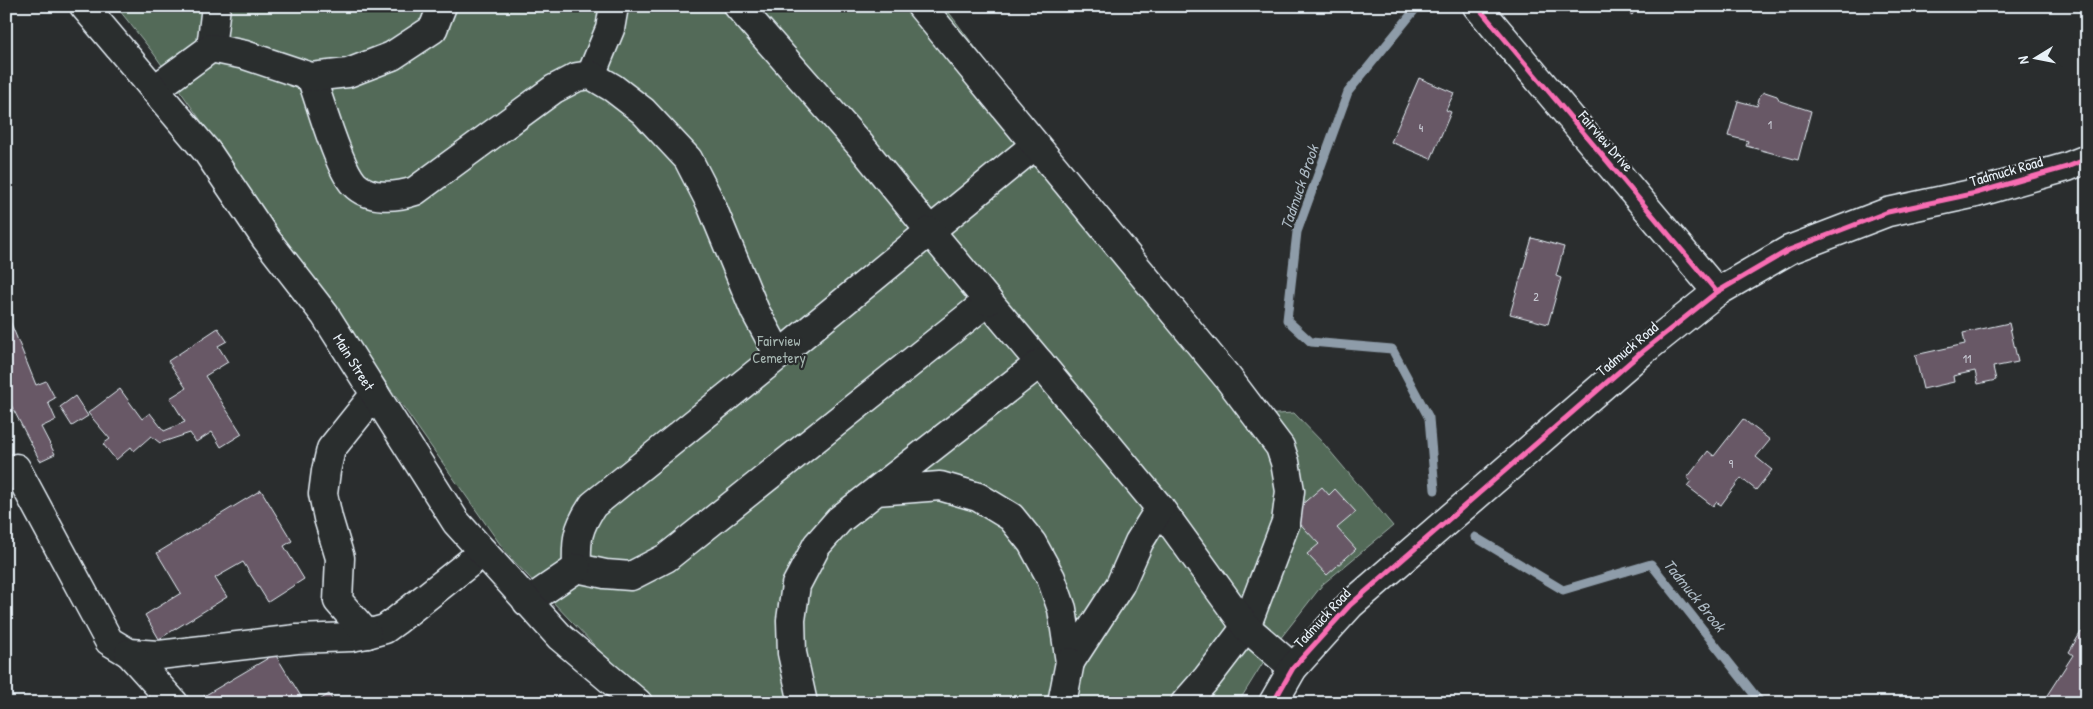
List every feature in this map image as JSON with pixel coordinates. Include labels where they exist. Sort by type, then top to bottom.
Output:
[{"type":"street","name":"Main Street","points":[[84,6],[208,153],[266,239],[325,315],[456,522],[560,638],[638,703]]},
{"type":"street","points":[[155,90],[211,48],[216,6]]},
{"type":"street","points":[[211,48],[245,55],[311,77],[348,73],[392,56],[433,29],[442,6]]},
{"type":"street","points":[[591,75],[610,29],[614,6]]},
{"type":"street","points":[[738,6],[861,146],[1160,508],[1246,627],[1294,668]]},
{"type":"street","points":[[921,6],[1228,378],[1280,447],[1285,462],[1290,491],[1286,522],[1246,627],[1207,678],[1185,703]]},
{"type":"street","name":"Fairview Drive","points":[[1477,6],[1717,292]]},
{"type":"street","points":[[311,77],[342,161],[354,184],[373,195],[400,196],[415,190],[554,89],[577,77],[591,75],[613,88],[643,110],[688,158],[710,202],[755,311],[779,355]]},
{"type":"street","points":[[577,568],[576,548],[581,523],[593,505],[1035,145]]},
{"type":"street","name":"Tadmuck Road","points":[[1273,703],[1294,668],[1350,605],[1412,549],[1643,351],[1717,292],[1789,250],[1888,212],[1976,193],[2068,167],[2087,159]]},
{"type":"street","points":[[527,602],[577,568],[605,574],[631,576],[666,558],[988,301]]},
{"type":"street","points":[[802,703],[792,653],[791,620],[796,585],[817,545],[839,520],[1040,363]]},
{"type":"street","points":[[367,634],[338,601],[340,558],[323,494],[331,449],[375,394]]},
{"type":"street","points":[[16,468],[109,641],[129,653],[174,703]]},
{"type":"street","points":[[876,490],[940,486],[978,497],[1011,517],[1032,543],[1051,578],[1062,609],[1070,662],[1062,703]]},
{"type":"street","points":[[1070,662],[1120,585],[1139,542],[1160,508]]},
{"type":"street","points":[[129,653],[159,655],[298,639],[351,637],[385,629],[482,552]]},
{"type":"green space","name":"Fairview Cemetery","points":[[116,6],[944,6],[1067,169],[1261,415],[1294,413],[1324,444],[1393,526],[1323,584],[1269,653],[1238,703],[661,703],[614,666],[507,554],[154,54]]},
{"type":"building","points":[[1619,6],[1638,6],[1632,15]]},
{"type":"building","points":[[1419,78],[1454,93],[1446,110],[1451,112],[1431,159],[1391,142]]},
{"type":"building","points":[[1765,92],[1777,96],[1780,101],[1811,111],[1798,160],[1746,146],[1748,141],[1728,136],[1738,101],[1757,106],[1760,95]]},
{"type":"building","points":[[1532,238],[1564,247],[1556,276],[1561,278],[1548,324],[1510,314]]},
{"type":"building","points":[[6,311],[36,385],[46,381],[55,398],[48,402],[56,420],[41,427],[55,454],[40,461],[10,403],[6,404]]},
{"type":"building","points":[[2009,323],[2018,362],[1993,367],[1996,380],[1978,384],[1975,371],[1953,376],[1954,382],[1923,389],[1915,355],[1965,344],[1963,333]]},
{"type":"building","points":[[218,328],[227,341],[218,346],[228,362],[205,376],[242,434],[221,447],[212,432],[196,442],[190,433],[160,443],[151,436],[134,451],[131,447],[116,460],[103,444],[110,439],[88,413],[120,389],[142,419],[150,413],[164,431],[185,422],[170,398],[186,388],[168,361]]},
{"type":"building","points":[[75,396],[88,416],[72,426],[60,407]]},
{"type":"building","points":[[1743,419],[1770,440],[1756,457],[1772,470],[1756,490],[1741,478],[1721,505],[1716,502],[1713,506],[1687,486],[1691,481],[1687,478],[1708,451],[1714,456]]},
{"type":"building","points":[[1322,487],[1329,495],[1335,489],[1356,512],[1337,528],[1356,549],[1327,575],[1307,554],[1319,544],[1291,514]]},
{"type":"building","points":[[261,490],[292,541],[284,546],[304,579],[268,602],[243,562],[215,578],[227,597],[159,639],[145,615],[181,593],[157,553]]},
{"type":"building","points":[[2081,632],[2087,636],[2087,700],[2085,703],[2042,703],[2073,655],[2069,652]]},
{"type":"building","points":[[275,654],[305,703],[208,703],[204,696]]},
{"type":"building","points":[[329,694],[334,703],[315,703]]},
{"type":"waterway","name":"Tadmuck Brook","points":[[1418,6],[1348,92],[1297,232],[1287,320],[1311,342],[1392,349],[1429,418],[1435,490]]},
{"type":"waterway","name":"Tadmuck Brook","points":[[1475,537],[1563,590],[1651,564],[1761,703]]},
{"type":"cycle path","points":[[1477,6],[1717,292]]},
{"type":"cycle path","points":[[1273,703],[1293,668],[1350,605],[1643,351],[1717,292],[1789,250],[1888,212],[1976,193],[2067,167],[2087,159]]}]
